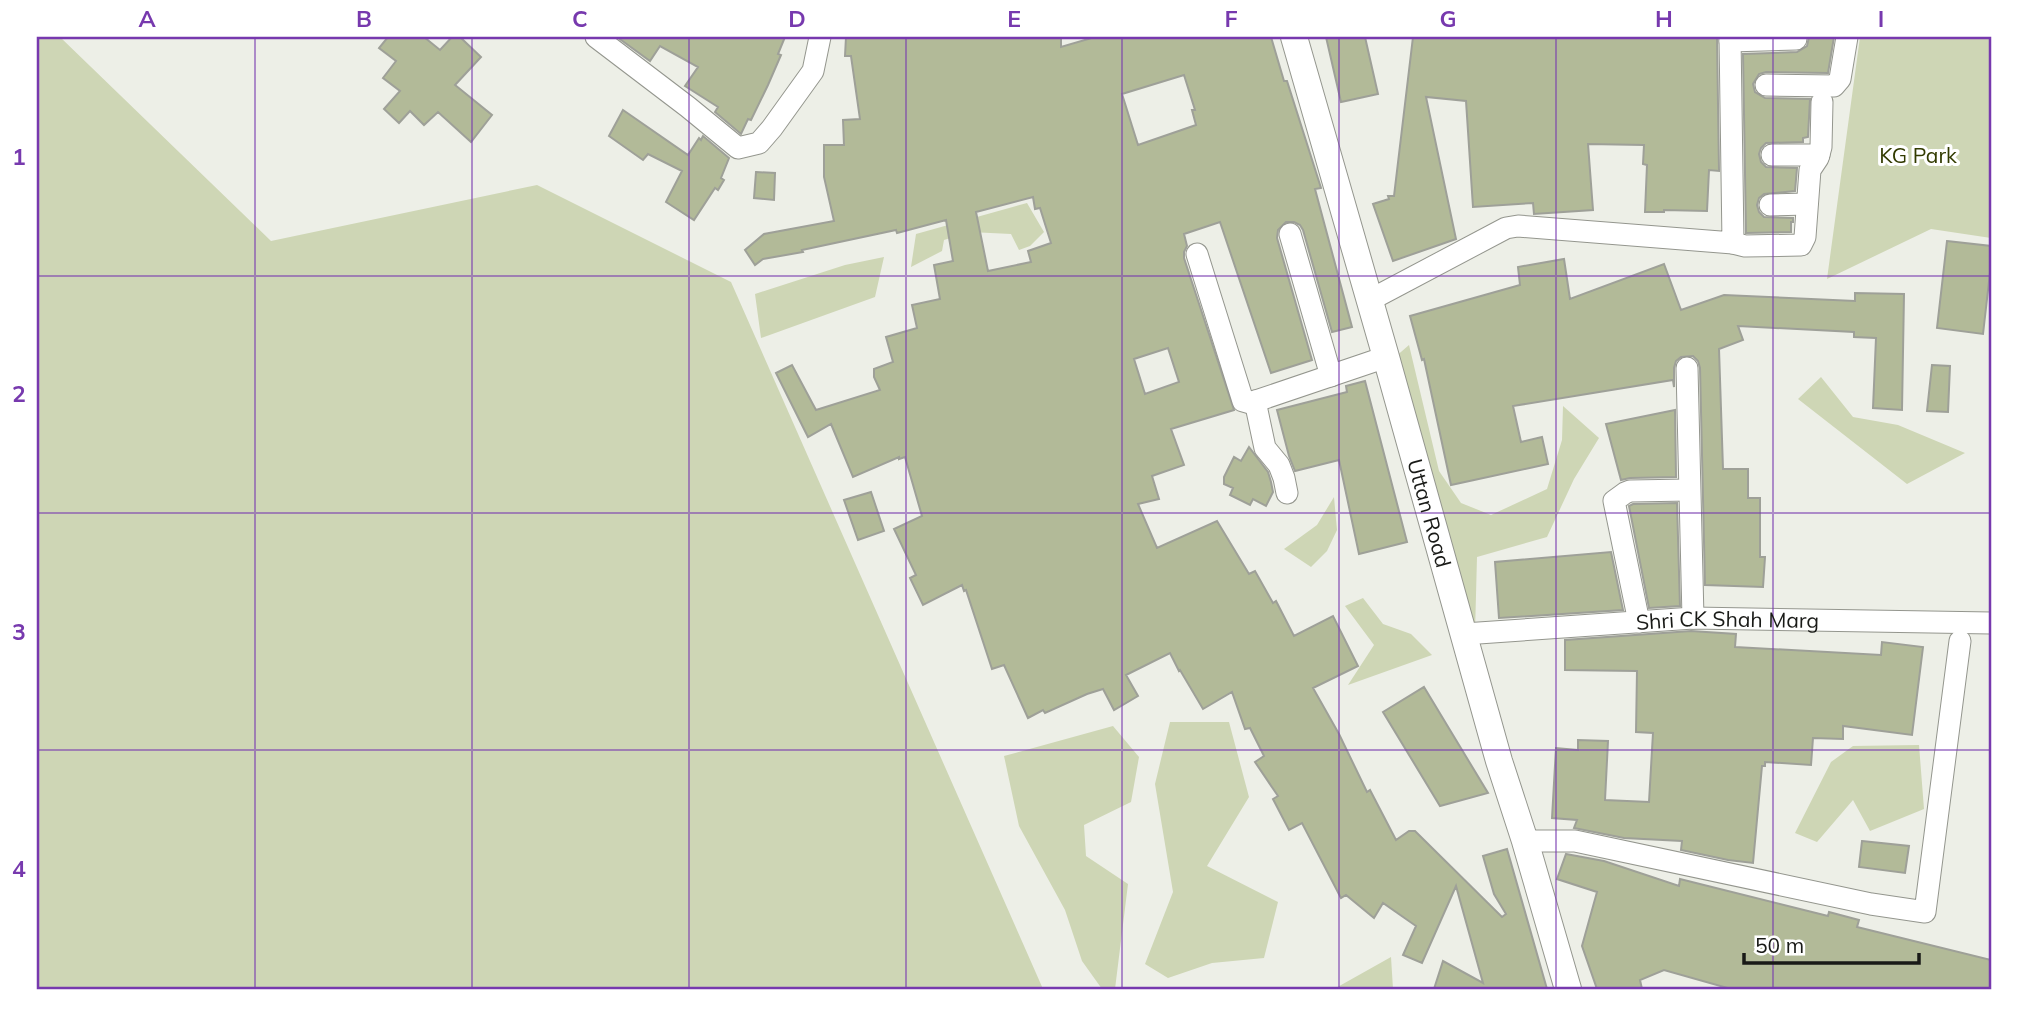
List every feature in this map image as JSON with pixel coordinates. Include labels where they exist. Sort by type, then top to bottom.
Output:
[{"type":"street","points":[[596,37],[738,148],[759,142],[772,128],[813,71],[820,37]]},
{"type":"street","name":"Uttan Road","points":[[1294,37],[1499,761],[1568,989]]},
{"type":"street","points":[[1766,85],[1834,86],[1839,79],[1847,37]]},
{"type":"street","points":[[1733,243],[1730,39],[1796,39]]},
{"type":"street","points":[[1370,300],[1506,228],[1518,226],[1745,246],[1801,245],[1805,237],[1810,170],[1819,155],[1822,102]]},
{"type":"street","points":[[1772,155],[1819,155]]},
{"type":"street","points":[[1770,205],[1807,204]]},
{"type":"street","points":[[1290,234],[1331,376]]},
{"type":"street","points":[[1197,254],[1243,401],[1250,403],[1386,357]]},
{"type":"street","points":[[1687,368],[1693,618]]},
{"type":"street","points":[[1255,401],[1265,447],[1279,465],[1287,493]]},
{"type":"street","points":[[1639,622],[1614,501],[1630,491],[1689,490]]},
{"type":"street","name":"Shri CK Shah Marg","points":[[1464,634],[1693,618],[1991,623]]},
{"type":"street","points":[[1525,841],[1575,841],[1871,904],[1925,912],[1960,641]]},
{"type":"green space","points":[[37,37],[60,37],[271,241],[537,185],[731,282],[1043,989],[37,989]]},
{"type":"green space","name":"KG Park","points":[[1860,37],[1991,37],[1991,238],[1931,229],[1827,279]]},
{"type":"green space","points":[[1027,203],[1044,232],[1030,246],[1019,250],[1011,234],[970,232],[944,240],[942,251],[911,267],[916,234]]},
{"type":"green space","points":[[884,257],[875,297],[761,338],[755,294],[845,265]]},
{"type":"green space","points":[[1409,345],[1439,471],[1461,503],[1491,515],[1547,489],[1562,440],[1563,406],[1599,438],[1574,479],[1547,537],[1477,557],[1475,633],[1394,358]]},
{"type":"green space","points":[[1821,377],[1853,417],[1898,425],[1965,453],[1907,484],[1798,399]]},
{"type":"green space","points":[[1334,497],[1337,530],[1327,551],[1311,567],[1284,549],[1317,525]]},
{"type":"green space","points":[[1363,598],[1383,624],[1411,634],[1432,655],[1348,685],[1374,645],[1345,606]]},
{"type":"green space","points":[[1170,722],[1229,722],[1249,797],[1207,866],[1278,902],[1264,958],[1212,963],[1168,978],[1145,964],[1173,892],[1155,784]]},
{"type":"green space","points":[[1113,726],[1139,757],[1131,802],[1084,825],[1086,856],[1128,884],[1115,989],[1102,989],[1082,961],[1065,910],[1019,826],[1004,756]]},
{"type":"green space","points":[[1919,745],[1924,809],[1870,831],[1853,800],[1817,842],[1795,833],[1831,762],[1853,746]]},
{"type":"green space","points":[[1391,957],[1393,989],[1334,989]]},
{"type":"building","points":[[388,37],[424,37],[440,50],[452,37],[460,37],[481,57],[455,85],[492,115],[471,142],[438,112],[424,125],[410,111],[399,123],[384,109],[400,91],[383,78],[396,61],[379,48]]},
{"type":"building","points":[[617,37],[785,37],[778,54],[781,55],[768,85],[741,134],[715,112],[718,107],[685,86],[698,67],[660,46],[650,61]]},
{"type":"building","points":[[846,37],[1061,37],[1061,47],[1095,37],[1271,37],[1321,188],[1315,189],[1352,327],[1332,332],[1303,230],[1294,222],[1286,222],[1278,230],[1277,238],[1312,360],[1271,373],[1220,222],[1184,234],[1187,246],[1184,258],[1234,410],[1171,429],[1184,465],[1152,476],[1159,499],[1138,504],[1157,548],[1217,521],[1249,574],[1255,571],[1273,603],[1276,601],[1294,636],[1333,616],[1358,666],[1313,688],[1367,792],[1370,790],[1396,840],[1409,831],[1415,831],[1502,917],[1506,914],[1494,894],[1483,856],[1507,849],[1547,989],[1434,989],[1443,961],[1483,983],[1456,886],[1422,963],[1403,955],[1416,926],[1383,903],[1374,918],[1346,895],[1341,898],[1302,823],[1289,830],[1273,799],[1278,796],[1255,762],[1264,756],[1250,728],[1245,729],[1232,692],[1203,709],[1170,653],[1126,675],[1138,696],[1114,710],[1103,689],[1028,718],[1004,665],[992,669],[962,585],[923,605],[910,578],[916,575],[894,529],[922,516],[905,457],[899,457],[853,477],[831,424],[808,437],[776,373],[792,365],[816,410],[880,390],[874,377],[874,369],[893,362],[886,337],[917,328],[912,305],[940,299],[934,265],[953,261],[946,220],[897,233],[896,230],[763,259],[755,265],[745,250],[764,234],[834,221],[824,177],[824,145],[844,145],[843,120],[860,119],[851,56],[845,56]],"holes":[[[1184,75],[1195,110],[1192,110],[1196,125],[1138,145],[1122,94]],[[1033,197],[1035,209],[1040,208],[1051,243],[1028,251],[1031,262],[988,271],[976,212]],[[1168,348],[1179,382],[1145,394],[1134,359]]]},
{"type":"building","points":[[1326,37],[1365,37],[1378,94],[1341,102]]},
{"type":"building","points":[[1413,37],[1717,37],[1719,171],[1709,170],[1707,211],[1645,212],[1647,165],[1643,164],[1644,145],[1588,144],[1593,210],[1534,214],[1533,203],[1473,207],[1466,101],[1426,97],[1456,239],[1393,261],[1373,204],[1389,199],[1388,196],[1394,196]]},
{"type":"building","points":[[1809,37],[1834,37],[1828,73],[1766,72],[1759,74],[1753,84],[1755,92],[1765,98],[1810,99],[1808,137],[1803,138],[1803,142],[1766,143],[1759,154],[1766,167],[1797,168],[1795,191],[1764,194],[1757,205],[1764,217],[1793,218],[1791,232],[1746,233],[1743,54],[1797,52],[1807,46]]},
{"type":"building","points":[[623,110],[688,155],[703,136],[729,158],[721,178],[724,180],[718,190],[715,188],[694,220],[666,202],[682,171],[648,154],[643,160],[609,136]]},
{"type":"building","points":[[756,172],[775,173],[774,200],[754,198]]},
{"type":"building","points":[[1947,241],[1991,246],[1983,334],[1937,328]]},
{"type":"building","points":[[1564,259],[1570,299],[1664,264],[1681,310],[1724,295],[1855,301],[1855,293],[1904,294],[1902,410],[1873,408],[1876,338],[1854,337],[1854,332],[1738,326],[1743,340],[1719,349],[1723,469],[1748,469],[1748,498],[1760,498],[1760,557],[1765,557],[1763,587],[1705,585],[1700,368],[1693,356],[1681,357],[1676,361],[1674,387],[1673,380],[1513,406],[1521,442],[1542,437],[1548,464],[1451,485],[1424,359],[1422,360],[1410,316],[1520,285],[1518,267]]},
{"type":"building","points":[[1932,365],[1950,366],[1948,412],[1927,411]]},
{"type":"building","points":[[1365,381],[1407,542],[1359,554],[1339,460],[1295,471],[1277,410],[1347,392],[1346,386]]},
{"type":"building","points":[[1675,410],[1676,477],[1621,480],[1606,424]]},
{"type":"building","points":[[1249,447],[1268,472],[1271,482],[1273,492],[1266,506],[1253,499],[1250,505],[1230,495],[1233,488],[1224,484],[1224,477],[1234,457],[1241,461]]},
{"type":"building","points":[[871,492],[884,531],[858,540],[844,500]]},
{"type":"building","points":[[1677,503],[1680,606],[1649,608],[1629,506]]},
{"type":"building","points":[[1611,552],[1623,610],[1499,618],[1495,562]]},
{"type":"building","points":[[1691,631],[1736,634],[1735,647],[1881,655],[1882,642],[1923,647],[1912,735],[1843,726],[1843,739],[1813,738],[1811,765],[1765,762],[1765,766],[1762,766],[1753,863],[1681,850],[1682,841],[1624,838],[1574,828],[1577,820],[1552,818],[1556,748],[1578,750],[1578,740],[1608,741],[1605,800],[1649,802],[1653,733],[1636,732],[1637,671],[1565,670],[1565,640]]},
{"type":"building","points":[[1424,687],[1488,793],[1440,806],[1383,712]]},
{"type":"building","points":[[1862,841],[1909,846],[1905,873],[1859,867]]},
{"type":"building","points":[[1566,854],[1604,861],[1679,886],[1680,879],[1828,916],[1829,912],[1859,920],[1857,927],[1991,960],[1991,989],[1731,989],[1664,970],[1640,980],[1642,989],[1597,989],[1582,946],[1597,892],[1557,879]]}]
